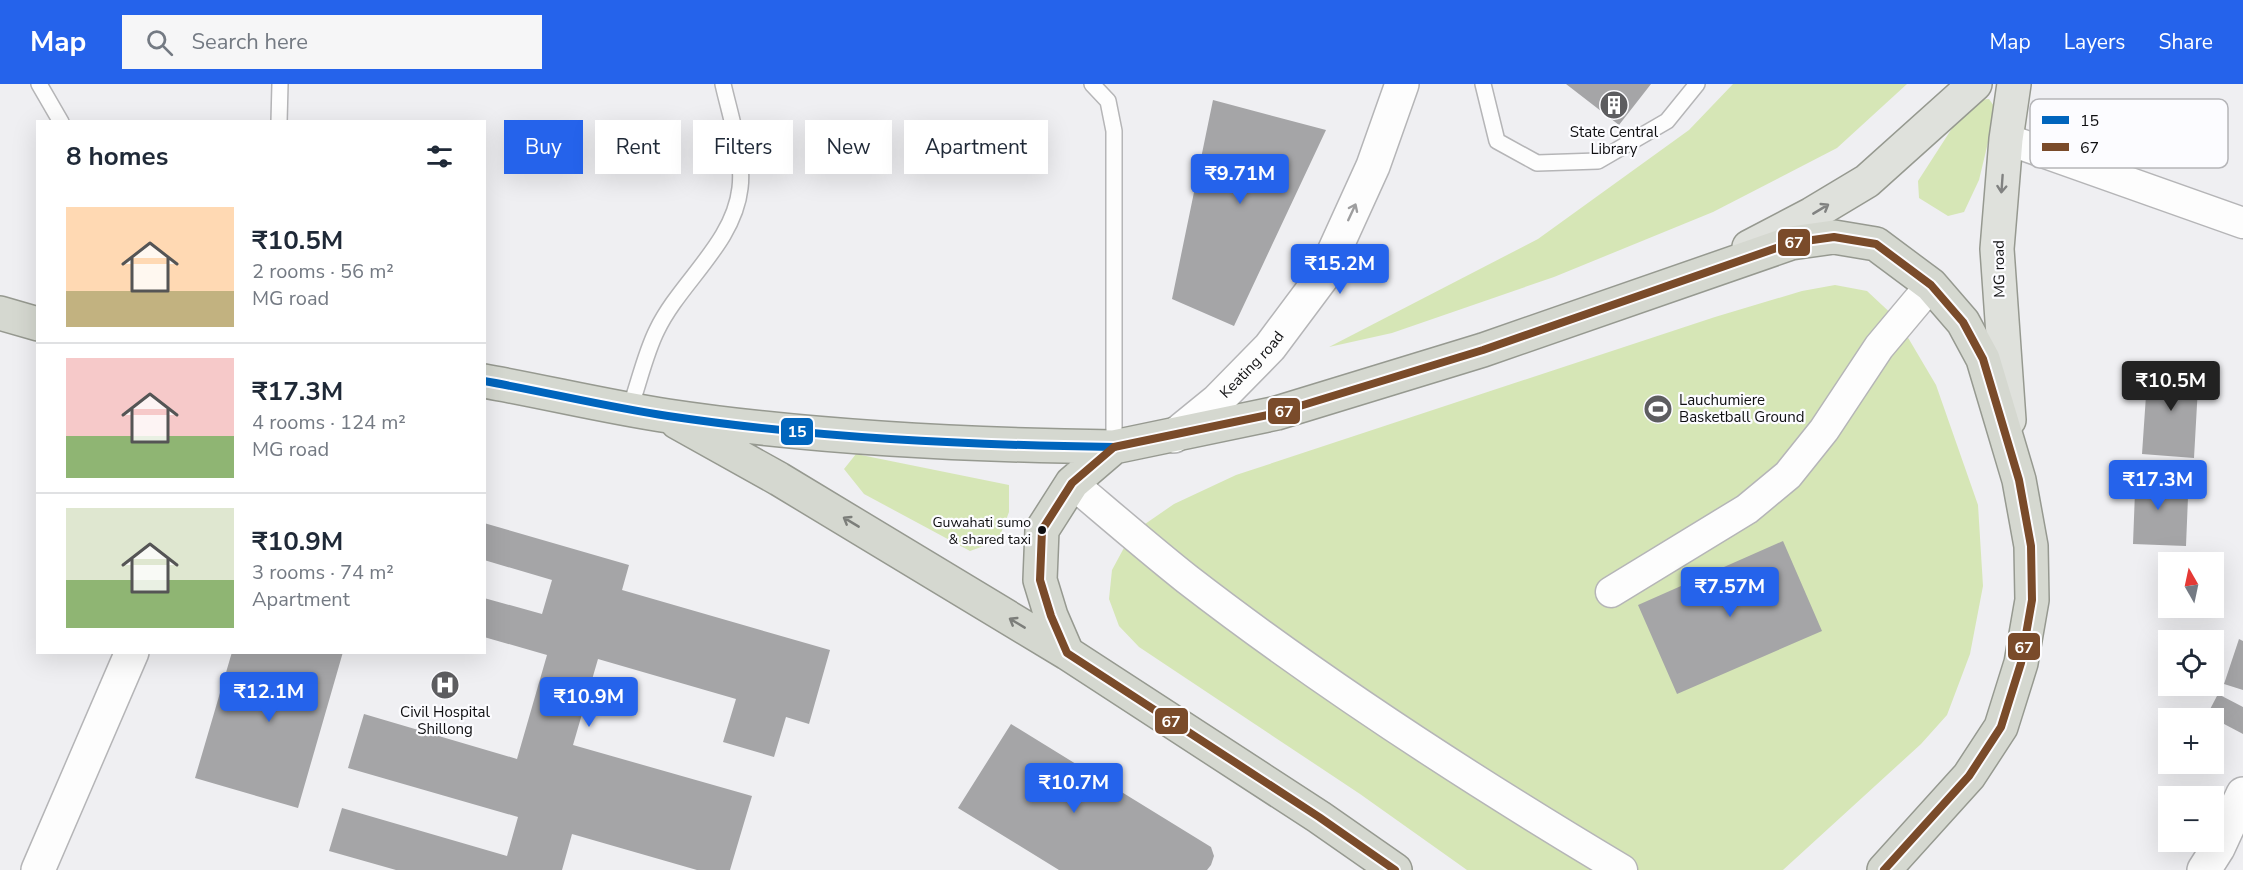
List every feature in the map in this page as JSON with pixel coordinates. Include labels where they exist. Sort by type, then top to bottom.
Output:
[{"type":"highway","points":[[486,381],[668,416],[926,441],[1002,446],[1114,447],[1277,413],[1472,354],[1791,243],[1834,237],[1876,244],[1931,285],[1963,322],[1983,359],[2012,455],[2031,546],[2032,600],[2020,663],[2001,727],[1969,776],[1884,870]]},
{"type":"highway","points":[[0,313],[36,323]]},
{"type":"highway","points":[[668,416],[779,479],[1067,653],[1319,817],[1395,870]]},
{"type":"highway","points":[[1067,653],[1051,616],[1040,580],[1042,530],[1072,483],[1114,447]]},
{"type":"main road","points":[[1694,275],[1812,214],[1866,181],[1975,84]]},
{"type":"main road","name":"MG road","points":[[2012,455],[1997,249],[2006,139],[2014,84]]},
{"type":"street","name":"Keating road","points":[[1174,436],[1217,401],[1270,347],[1323,276],[1373,166],[1402,84]]},
{"type":"street","points":[[2006,139],[2030,148]]},
{"type":"street","points":[[2088,168],[2243,223]]},
{"type":"street","points":[[1611,592],[1746,509],[1788,475],[1824,430],[1879,347],[1931,285]]},
{"type":"street","points":[[1072,483],[1187,579],[1290,655],[1517,807],[1622,870]]},
{"type":"street","points":[[38,870],[131,654]]},
{"type":"street","points":[[2204,870],[2218,848],[2243,794]]},
{"type":"lane","points":[[39,84],[60,120]]},
{"type":"lane","points":[[279,120],[280,84]]},
{"type":"lane","points":[[630,408],[657,330],[728,227],[740,188],[736,141],[723,84]]},
{"type":"lane","points":[[1092,84],[1108,101],[1114,131],[1114,447]]},
{"type":"lane","points":[[1483,84],[1497,141],[1537,163],[1598,161],[1667,120],[1697,84]]},
{"type":"green space","points":[[1733,84],[1907,84],[1837,148],[1713,212],[1554,277],[1392,333],[1329,347],[1538,239],[1689,130]]},
{"type":"green space","points":[[1989,99],[1996,109],[1979,180],[1964,212],[1948,216],[1919,198],[1918,181],[1958,119],[1977,100]]},
{"type":"green space","points":[[1835,285],[1867,291],[1897,319],[1936,385],[1978,505],[1983,586],[1970,654],[1947,715],[1921,744],[1783,870],[1467,870],[1360,794],[1139,647],[1119,626],[1109,599],[1112,570],[1132,533],[1174,504],[1236,475],[1715,317],[1802,291]]},
{"type":"green space","points":[[856,454],[1009,485],[1009,512],[998,541],[970,551],[864,494],[844,469]]},
{"type":"building","name":"State Central Library","points":[[1566,84],[1651,84],[1619,125]]},
{"type":"building","points":[[1213,100],[1326,130],[1234,326],[1172,299]]},
{"type":"building","points":[[2148,366],[2199,369],[2194,458],[2142,454]]},
{"type":"building","points":[[2136,466],[2165,466],[2164,496],[2188,497],[2186,546],[2133,544]]},
{"type":"building","points":[[486,524],[629,565],[622,590],[830,650],[809,724],[786,717],[774,757],[723,742],[736,699],[598,659],[573,745],[752,796],[730,870],[697,870],[572,834],[562,870],[396,870],[329,851],[342,808],[507,856],[518,817],[348,768],[364,714],[517,759],[547,655],[486,638],[486,599],[542,614],[552,580],[486,561]]},
{"type":"building","points":[[1783,541],[1822,631],[1677,694],[1638,605]]},
{"type":"building","points":[[2239,639],[2243,641],[2243,690],[2224,684]]},
{"type":"building","points":[[231,654],[342,654],[298,808],[195,778]]},
{"type":"building","points":[[2217,696],[2222,696],[2243,707],[2243,734],[2224,724],[2224,708],[2211,708]]},
{"type":"building","points":[[1011,724],[1211,847],[1214,856],[1211,865],[1207,870],[1059,870],[958,808]]},
{"type":"transit line","name":"67","points":[[1395,870],[1319,817],[1067,653],[1051,616],[1040,580],[1042,530],[1072,483],[1114,447],[1277,413],[1483,350],[1791,243],[1834,237],[1876,244],[1931,285],[1963,322],[1983,359],[2019,480],[2031,546],[2032,600],[2021,663],[2001,727],[1969,776],[1884,870]]},
{"type":"transit line","name":"15","points":[[486,381],[645,412],[779,430],[947,442],[1114,447]]},
{"type":"place","name":"State Central Library","points":[[1614,105]]},
{"type":"place","name":"Lauchumiere Basketball Ground","points":[[1658,409]]},
{"type":"place","name":"Guwahati sumo & shared taxi","points":[[1042,530]]},
{"type":"place","name":"Civil Hospital Shillong","points":[[445,685]]}]
